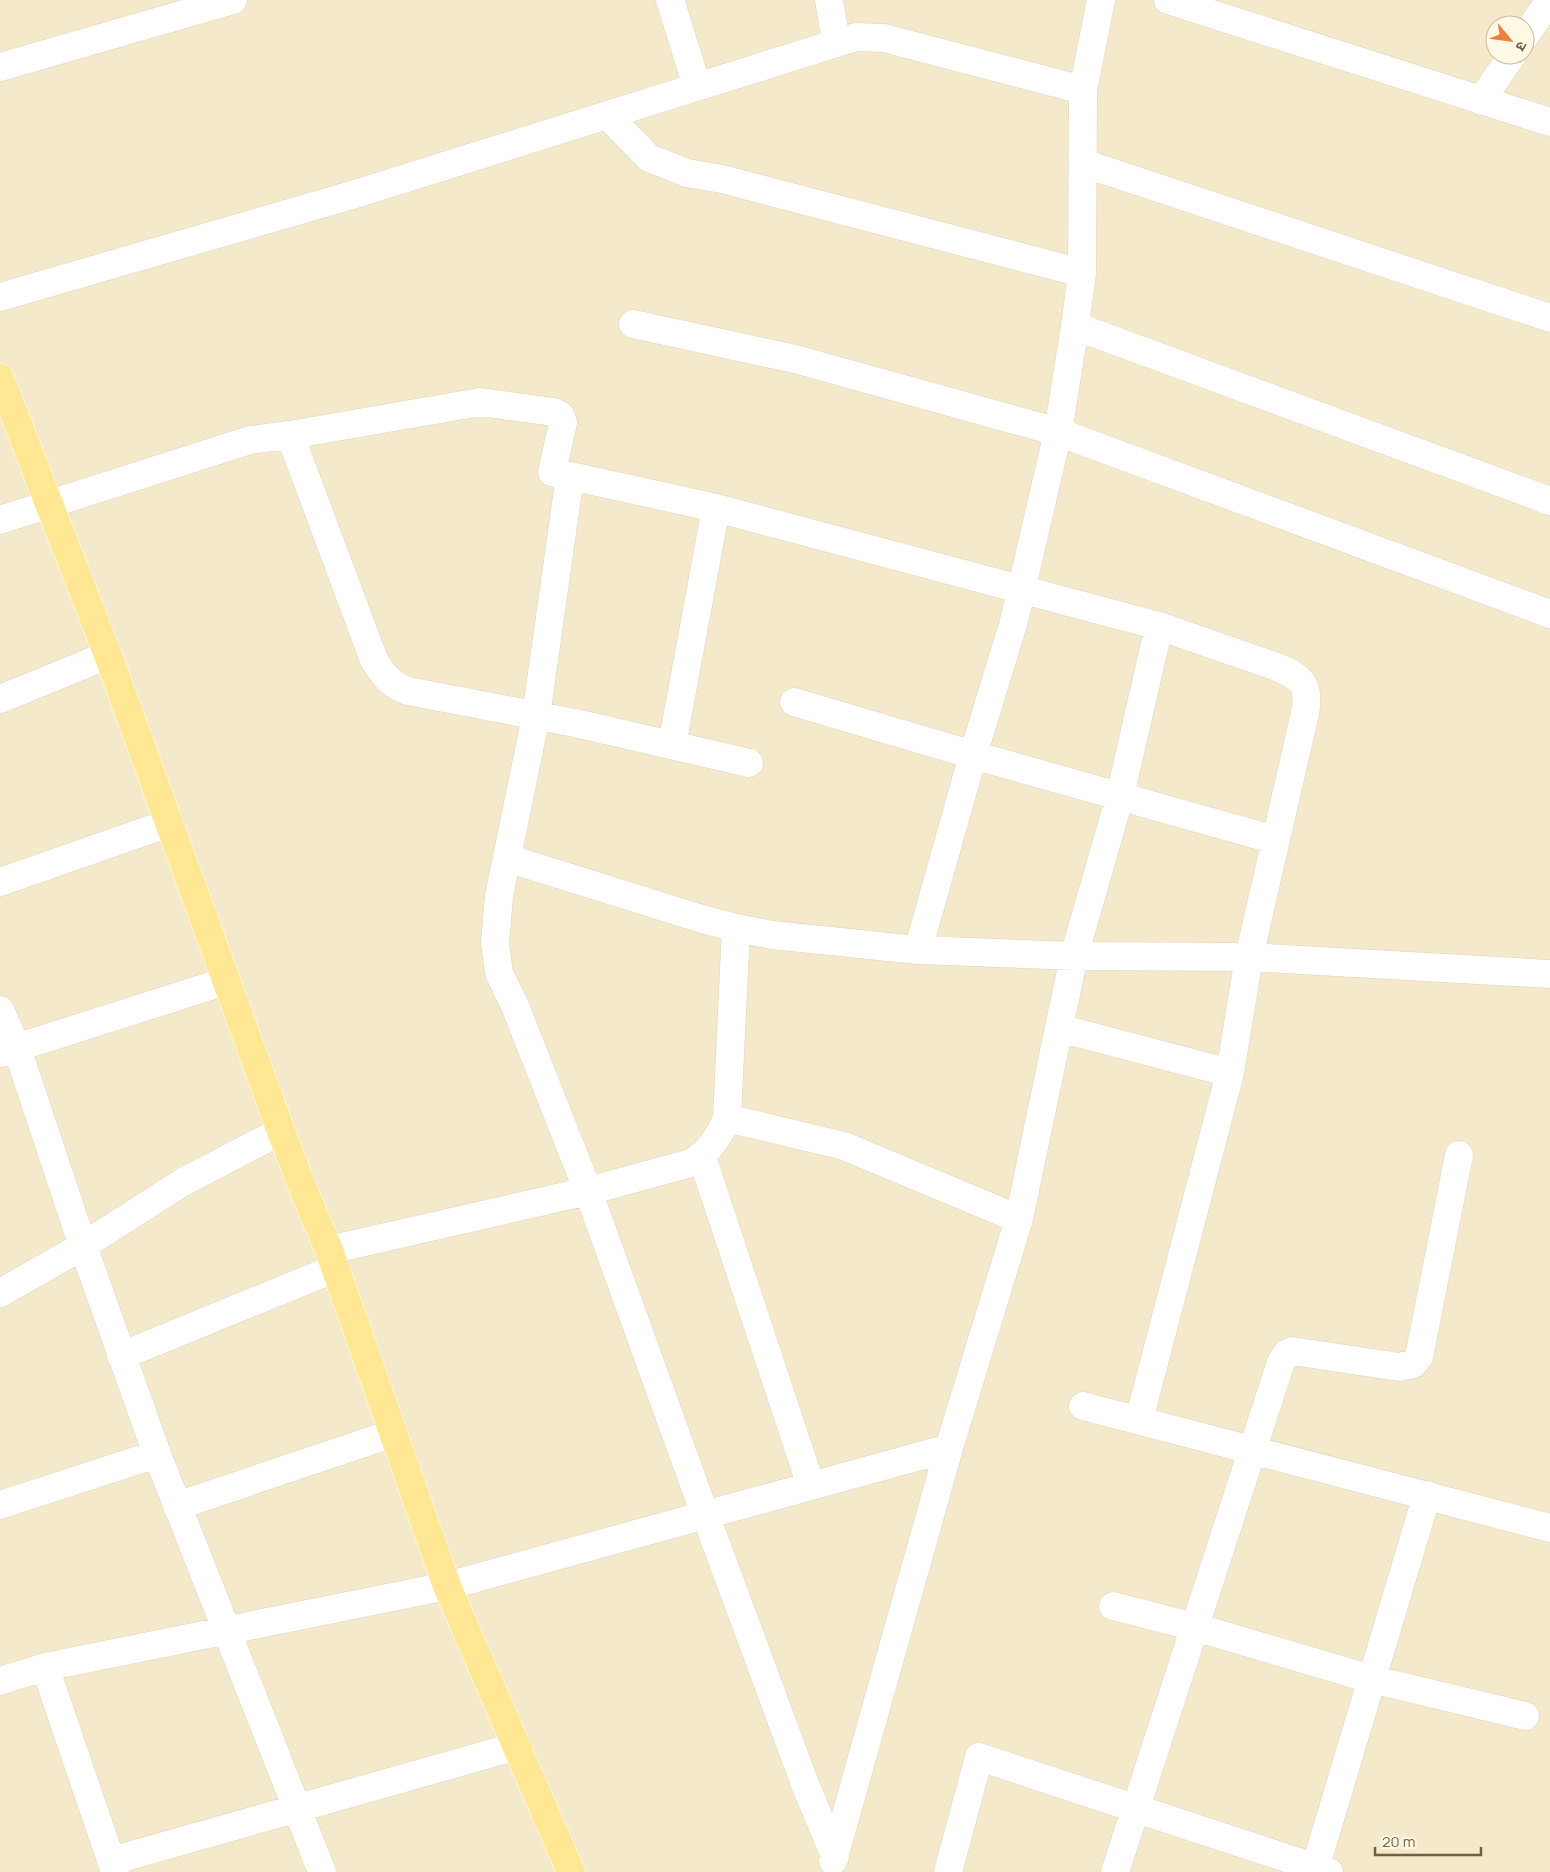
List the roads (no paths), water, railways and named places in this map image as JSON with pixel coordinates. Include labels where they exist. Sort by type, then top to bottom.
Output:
[{"type":"main road","points":[[0,378],[108,655],[281,1131],[333,1259],[447,1586],[571,1872]]},
{"type":"street","points":[[0,66],[233,0]]},
{"type":"street","points":[[670,0],[697,86]]},
{"type":"street","points":[[829,0],[836,42]]},
{"type":"street","points":[[918,950],[1022,589],[1058,432],[1076,326],[1082,274],[1083,90],[1101,0]]},
{"type":"street","points":[[1168,0],[1550,122]]},
{"type":"street","points":[[1535,22],[1550,0]]},
{"type":"street","points":[[0,297],[352,195],[856,37],[884,38],[1083,90]]},
{"type":"street","points":[[1480,101],[1505,65]]},
{"type":"street","points":[[607,114],[649,158],[687,173],[731,182],[1082,274]]},
{"type":"street","points":[[1083,164],[1550,318]]},
{"type":"street","points":[[634,324],[795,359],[1058,432],[1550,614]]},
{"type":"street","points":[[1076,326],[1550,502]]},
{"type":"street","points":[[0,520],[250,440],[290,435],[480,402],[516,406],[554,412],[560,415],[563,423],[552,472],[716,508],[1159,626],[1292,673],[1300,679],[1306,687],[1308,698],[1249,957],[1230,1073],[1139,1420]]},
{"type":"street","points":[[290,435],[374,660],[384,677],[398,687],[408,691],[536,716],[749,763]]},
{"type":"street","points":[[570,476],[536,716],[499,896],[494,943],[499,973],[515,1006],[588,1191],[805,1784],[832,1864]]},
{"type":"street","points":[[672,746],[716,508]]},
{"type":"street","points":[[832,1864],[949,1448],[1019,1219],[1074,956],[1120,796],[1159,626]]},
{"type":"street","points":[[0,699],[108,655]]},
{"type":"street","points":[[794,702],[973,755],[1275,840]]},
{"type":"street","points":[[0,882],[169,823]]},
{"type":"street","points":[[507,858],[736,928],[772,935],[918,950],[1074,956],[1249,957],[1550,974]]},
{"type":"street","points":[[121,1356],[333,1259],[588,1191],[691,1162],[702,1156],[718,1138],[726,1118],[736,928]]},
{"type":"street","points":[[8,1051],[226,982]]},
{"type":"street","points":[[0,1010],[8,1051],[83,1246],[157,1454],[322,1872]]},
{"type":"street","points":[[1059,1028],[1230,1073]]},
{"type":"street","points":[[726,1118],[844,1146],[1019,1219]]},
{"type":"street","points":[[0,1293],[83,1246],[182,1182],[281,1131]]},
{"type":"street","points":[[1115,1872],[1281,1362],[1287,1352],[1299,1351],[1399,1367],[1413,1364],[1419,1357],[1459,1155]]},
{"type":"street","points":[[702,1156],[811,1486]]},
{"type":"street","points":[[1083,1406],[1550,1528]]},
{"type":"street","points":[[177,1506],[394,1433]]},
{"type":"street","points":[[0,1681],[45,1667],[447,1586],[949,1448]]},
{"type":"street","points":[[0,1505],[157,1454]]},
{"type":"street","points":[[948,1872],[979,1757],[1319,1870],[1371,1679],[1427,1495]]},
{"type":"street","points":[[1113,1606],[1195,1627],[1371,1679],[1525,1716]]},
{"type":"street","points":[[45,1667],[113,1866],[297,1809],[517,1746]]}]
